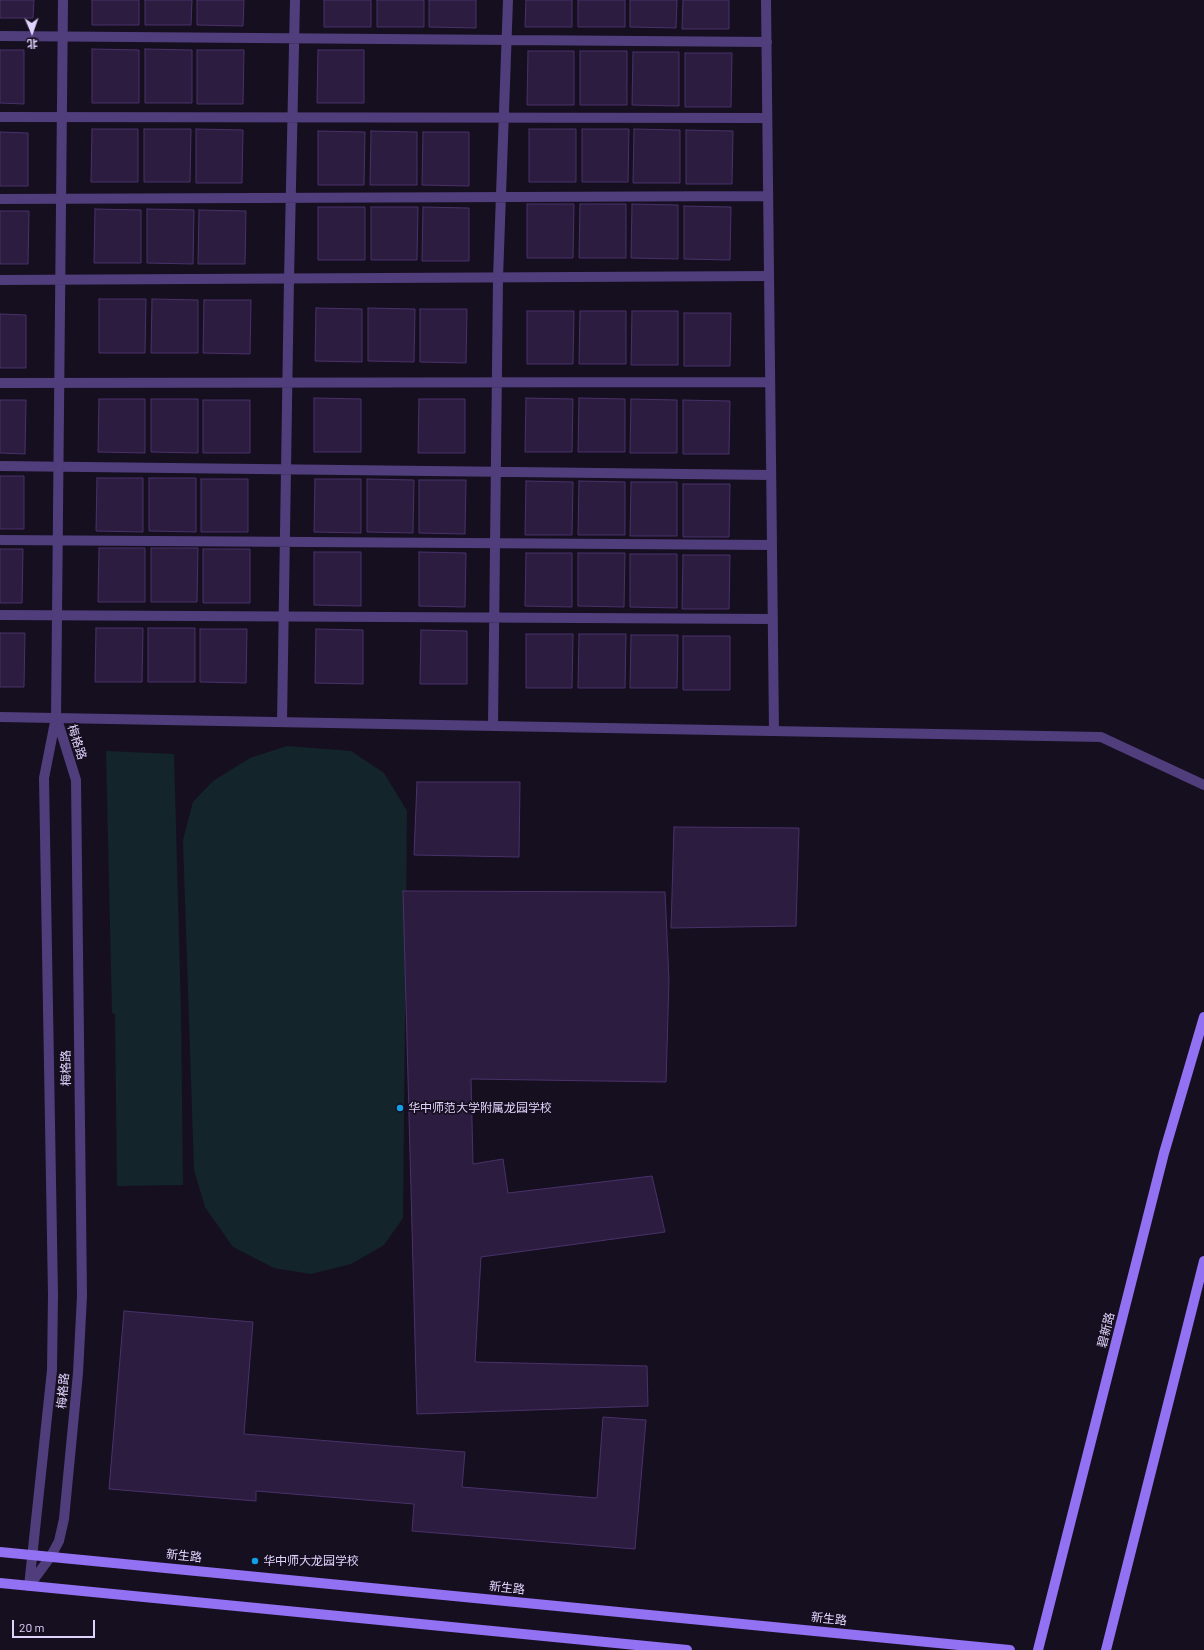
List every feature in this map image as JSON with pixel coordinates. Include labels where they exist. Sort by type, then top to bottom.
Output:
[{"type":"main road","name":"碧新路","points":[[1038,1650],[1164,1153],[1204,1017]]},
{"type":"main road","points":[[1106,1650],[1204,1261]]},
{"type":"main road","name":"新生路","points":[[0,1552],[1010,1650]]},
{"type":"main road","points":[[0,1584],[687,1650]]},
{"type":"street","points":[[56,717],[63,0]]},
{"type":"street","points":[[282,722],[288,279],[295,0]]},
{"type":"street","points":[[494,726],[498,278],[508,0]]},
{"type":"street","points":[[766,0],[774,731]]},
{"type":"street","points":[[0,36],[767,42]]},
{"type":"street","points":[[0,117],[767,118]]},
{"type":"street","points":[[0,199],[768,196]]},
{"type":"street","points":[[0,280],[769,276]]},
{"type":"street","points":[[0,384],[770,382]]},
{"type":"street","points":[[0,466],[771,475]]},
{"type":"street","points":[[0,540],[772,545]]},
{"type":"street","points":[[0,615],[772,619]]},
{"type":"street","points":[[0,717],[1101,737],[1204,785]]},
{"type":"street","name":"梅格路","points":[[29,1586],[52,1370],[53,1295],[44,778],[56,717]]},
{"type":"street","name":"梅格路","points":[[29,1586],[51,1556],[59,1541],[64,1519],[78,1373],[82,1296],[76,780],[56,717]]},
{"type":"green space","points":[[287,746],[351,751],[384,773],[407,811],[403,1218],[384,1245],[351,1264],[311,1274],[274,1268],[233,1247],[205,1207],[194,1170],[183,840],[193,802],[213,781],[250,758]]},
{"type":"green space","points":[[106,751],[174,754],[181,1012],[183,1185],[117,1186],[115,1014],[112,1013]]},
{"type":"building","points":[[0,0],[34,0],[33,18],[0,18]]},
{"type":"building","points":[[92,0],[139,0],[139,25],[92,25]]},
{"type":"building","points":[[145,0],[192,0],[191,25],[145,25]]},
{"type":"building","points":[[197,0],[244,0],[243,26],[197,25]]},
{"type":"building","points":[[324,0],[371,0],[371,27],[324,27]]},
{"type":"building","points":[[377,0],[424,0],[424,27],[377,27]]},
{"type":"building","points":[[429,0],[476,0],[476,28],[429,27]]},
{"type":"building","points":[[526,0],[572,0],[572,27],[525,27]]},
{"type":"building","points":[[578,0],[625,0],[625,27],[578,27]]},
{"type":"building","points":[[630,0],[677,0],[676,28],[630,27]]},
{"type":"building","points":[[683,0],[729,0],[729,29],[682,29]]},
{"type":"building","points":[[92,49],[139,50],[139,103],[92,103]]},
{"type":"building","points":[[145,49],[192,50],[192,103],[145,103]]},
{"type":"building","points":[[0,50],[24,50],[24,104],[0,103]]},
{"type":"building","points":[[197,50],[244,50],[243,104],[197,104]]},
{"type":"building","points":[[318,50],[364,50],[364,103],[317,103]]},
{"type":"building","points":[[528,51],[574,51],[574,105],[527,105]]},
{"type":"building","points":[[580,51],[627,51],[627,105],[580,105]]},
{"type":"building","points":[[633,52],[679,52],[679,106],[632,105]]},
{"type":"building","points":[[685,53],[732,53],[731,107],[685,107]]},
{"type":"building","points":[[92,129],[138,129],[138,182],[91,182]]},
{"type":"building","points":[[144,129],[191,129],[190,182],[144,182]]},
{"type":"building","points":[[196,129],[243,130],[242,183],[196,183]]},
{"type":"building","points":[[529,129],[576,129],[576,182],[529,182]]},
{"type":"building","points":[[582,129],[629,129],[628,182],[582,182]]},
{"type":"building","points":[[634,129],[680,130],[680,183],[633,183]]},
{"type":"building","points":[[686,130],[733,131],[732,184],[686,184]]},
{"type":"building","points":[[318,131],[365,132],[364,185],[318,185]]},
{"type":"building","points":[[371,131],[417,132],[417,185],[370,185]]},
{"type":"building","points":[[0,132],[28,133],[28,186],[0,186]]},
{"type":"building","points":[[423,132],[469,132],[469,186],[422,185]]},
{"type":"building","points":[[527,204],[574,204],[573,258],[527,258]]},
{"type":"building","points":[[580,204],[626,204],[626,258],[579,258]]},
{"type":"building","points":[[632,204],[678,205],[678,259],[631,258]]},
{"type":"building","points":[[684,206],[731,207],[730,260],[684,259]]},
{"type":"building","points":[[318,207],[365,207],[365,260],[318,260]]},
{"type":"building","points":[[371,207],[418,207],[417,260],[371,260]]},
{"type":"building","points":[[423,207],[469,208],[469,261],[422,261]]},
{"type":"building","points":[[95,209],[141,210],[141,263],[94,263]]},
{"type":"building","points":[[147,209],[194,210],[193,264],[147,263]]},
{"type":"building","points":[[199,210],[246,211],[245,264],[198,264]]},
{"type":"building","points":[[0,211],[29,211],[28,264],[0,264]]},
{"type":"building","points":[[99,299],[146,299],[145,353],[99,353]]},
{"type":"building","points":[[152,299],[198,300],[198,353],[151,353]]},
{"type":"building","points":[[204,300],[251,300],[250,354],[203,353]]},
{"type":"building","points":[[316,308],[362,309],[362,362],[315,361]]},
{"type":"building","points":[[368,308],[415,309],[414,362],[368,361]]},
{"type":"building","points":[[420,309],[467,309],[466,363],[420,362]]},
{"type":"building","points":[[527,311],[574,311],[573,364],[527,364]]},
{"type":"building","points":[[580,311],[626,311],[626,364],[579,364]]},
{"type":"building","points":[[632,311],[678,311],[678,365],[631,365]]},
{"type":"building","points":[[684,313],[731,313],[730,366],[684,366]]},
{"type":"building","points":[[0,314],[26,315],[26,368],[0,368]]},
{"type":"building","points":[[314,398],[361,399],[361,452],[314,452]]},
{"type":"building","points":[[526,398],[573,399],[572,452],[525,452]]},
{"type":"building","points":[[579,398],[625,399],[625,452],[578,452]]},
{"type":"building","points":[[99,399],[145,399],[145,453],[98,452]]},
{"type":"building","points":[[151,399],[198,399],[198,453],[151,452]]},
{"type":"building","points":[[419,399],[465,399],[465,453],[418,453]]},
{"type":"building","points":[[631,399],[677,400],[677,453],[630,453]]},
{"type":"building","points":[[0,400],[26,400],[25,454],[0,453]]},
{"type":"building","points":[[203,400],[250,400],[250,453],[203,453]]},
{"type":"building","points":[[683,400],[730,401],[729,454],[683,454]]},
{"type":"building","points":[[0,476],[24,476],[24,529],[0,529]]},
{"type":"building","points":[[97,478],[143,478],[143,532],[96,531]]},
{"type":"building","points":[[149,478],[196,478],[196,532],[149,531]]},
{"type":"building","points":[[201,479],[248,479],[248,532],[201,532]]},
{"type":"building","points":[[315,479],[361,479],[361,533],[314,532]]},
{"type":"building","points":[[367,479],[414,480],[413,533],[367,532]]},
{"type":"building","points":[[419,480],[466,480],[465,534],[419,533]]},
{"type":"building","points":[[526,481],[573,482],[572,535],[525,535]]},
{"type":"building","points":[[579,481],[625,482],[625,535],[578,535]]},
{"type":"building","points":[[631,482],[677,482],[677,536],[630,536]]},
{"type":"building","points":[[683,484],[730,484],[729,537],[683,537]]},
{"type":"building","points":[[99,548],[145,548],[145,602],[98,602]]},
{"type":"building","points":[[151,548],[198,548],[197,602],[151,602]]},
{"type":"building","points":[[0,549],[23,549],[22,603],[0,603]]},
{"type":"building","points":[[203,549],[250,549],[250,603],[203,603]]},
{"type":"building","points":[[314,552],[361,552],[361,606],[314,605]]},
{"type":"building","points":[[419,552],[466,553],[465,607],[419,606]]},
{"type":"building","points":[[526,553],[572,553],[572,607],[525,606]]},
{"type":"building","points":[[578,553],[625,553],[624,607],[578,606]]},
{"type":"building","points":[[630,554],[677,554],[677,608],[630,607]]},
{"type":"building","points":[[683,555],[730,555],[729,609],[682,609]]},
{"type":"building","points":[[96,628],[143,628],[142,682],[95,682]]},
{"type":"building","points":[[148,628],[195,628],[195,682],[148,682]]},
{"type":"building","points":[[200,629],[247,629],[246,683],[200,682]]},
{"type":"building","points":[[316,629],[363,630],[363,684],[315,683]]},
{"type":"building","points":[[421,630],[467,631],[467,684],[420,684]]},
{"type":"building","points":[[0,633],[25,633],[24,687],[0,687]]},
{"type":"building","points":[[526,634],[573,634],[572,688],[526,688]]},
{"type":"building","points":[[579,634],[626,634],[625,688],[578,688]]},
{"type":"building","points":[[631,635],[678,635],[677,688],[630,688]]},
{"type":"building","points":[[683,636],[730,636],[730,690],[683,690]]},
{"type":"building","points":[[417,782],[520,782],[519,857],[414,855]]},
{"type":"building","points":[[674,827],[799,828],[796,926],[671,928]]},
{"type":"building","points":[[403,891],[665,892],[669,980],[666,1082],[471,1079],[473,1164],[503,1159],[508,1193],[652,1176],[665,1232],[481,1257],[475,1362],[647,1366],[648,1406],[417,1414]]},
{"type":"building","points":[[124,1311],[253,1322],[244,1434],[465,1452],[462,1487],[597,1498],[603,1417],[646,1420],[635,1549],[412,1531],[414,1504],[256,1491],[256,1501],[109,1489]]},
{"type":"place","name":"华中师范大学附属龙园学校","points":[[400,1108]]},
{"type":"place","name":"华中师大龙园学校","points":[[255,1561]]}]
